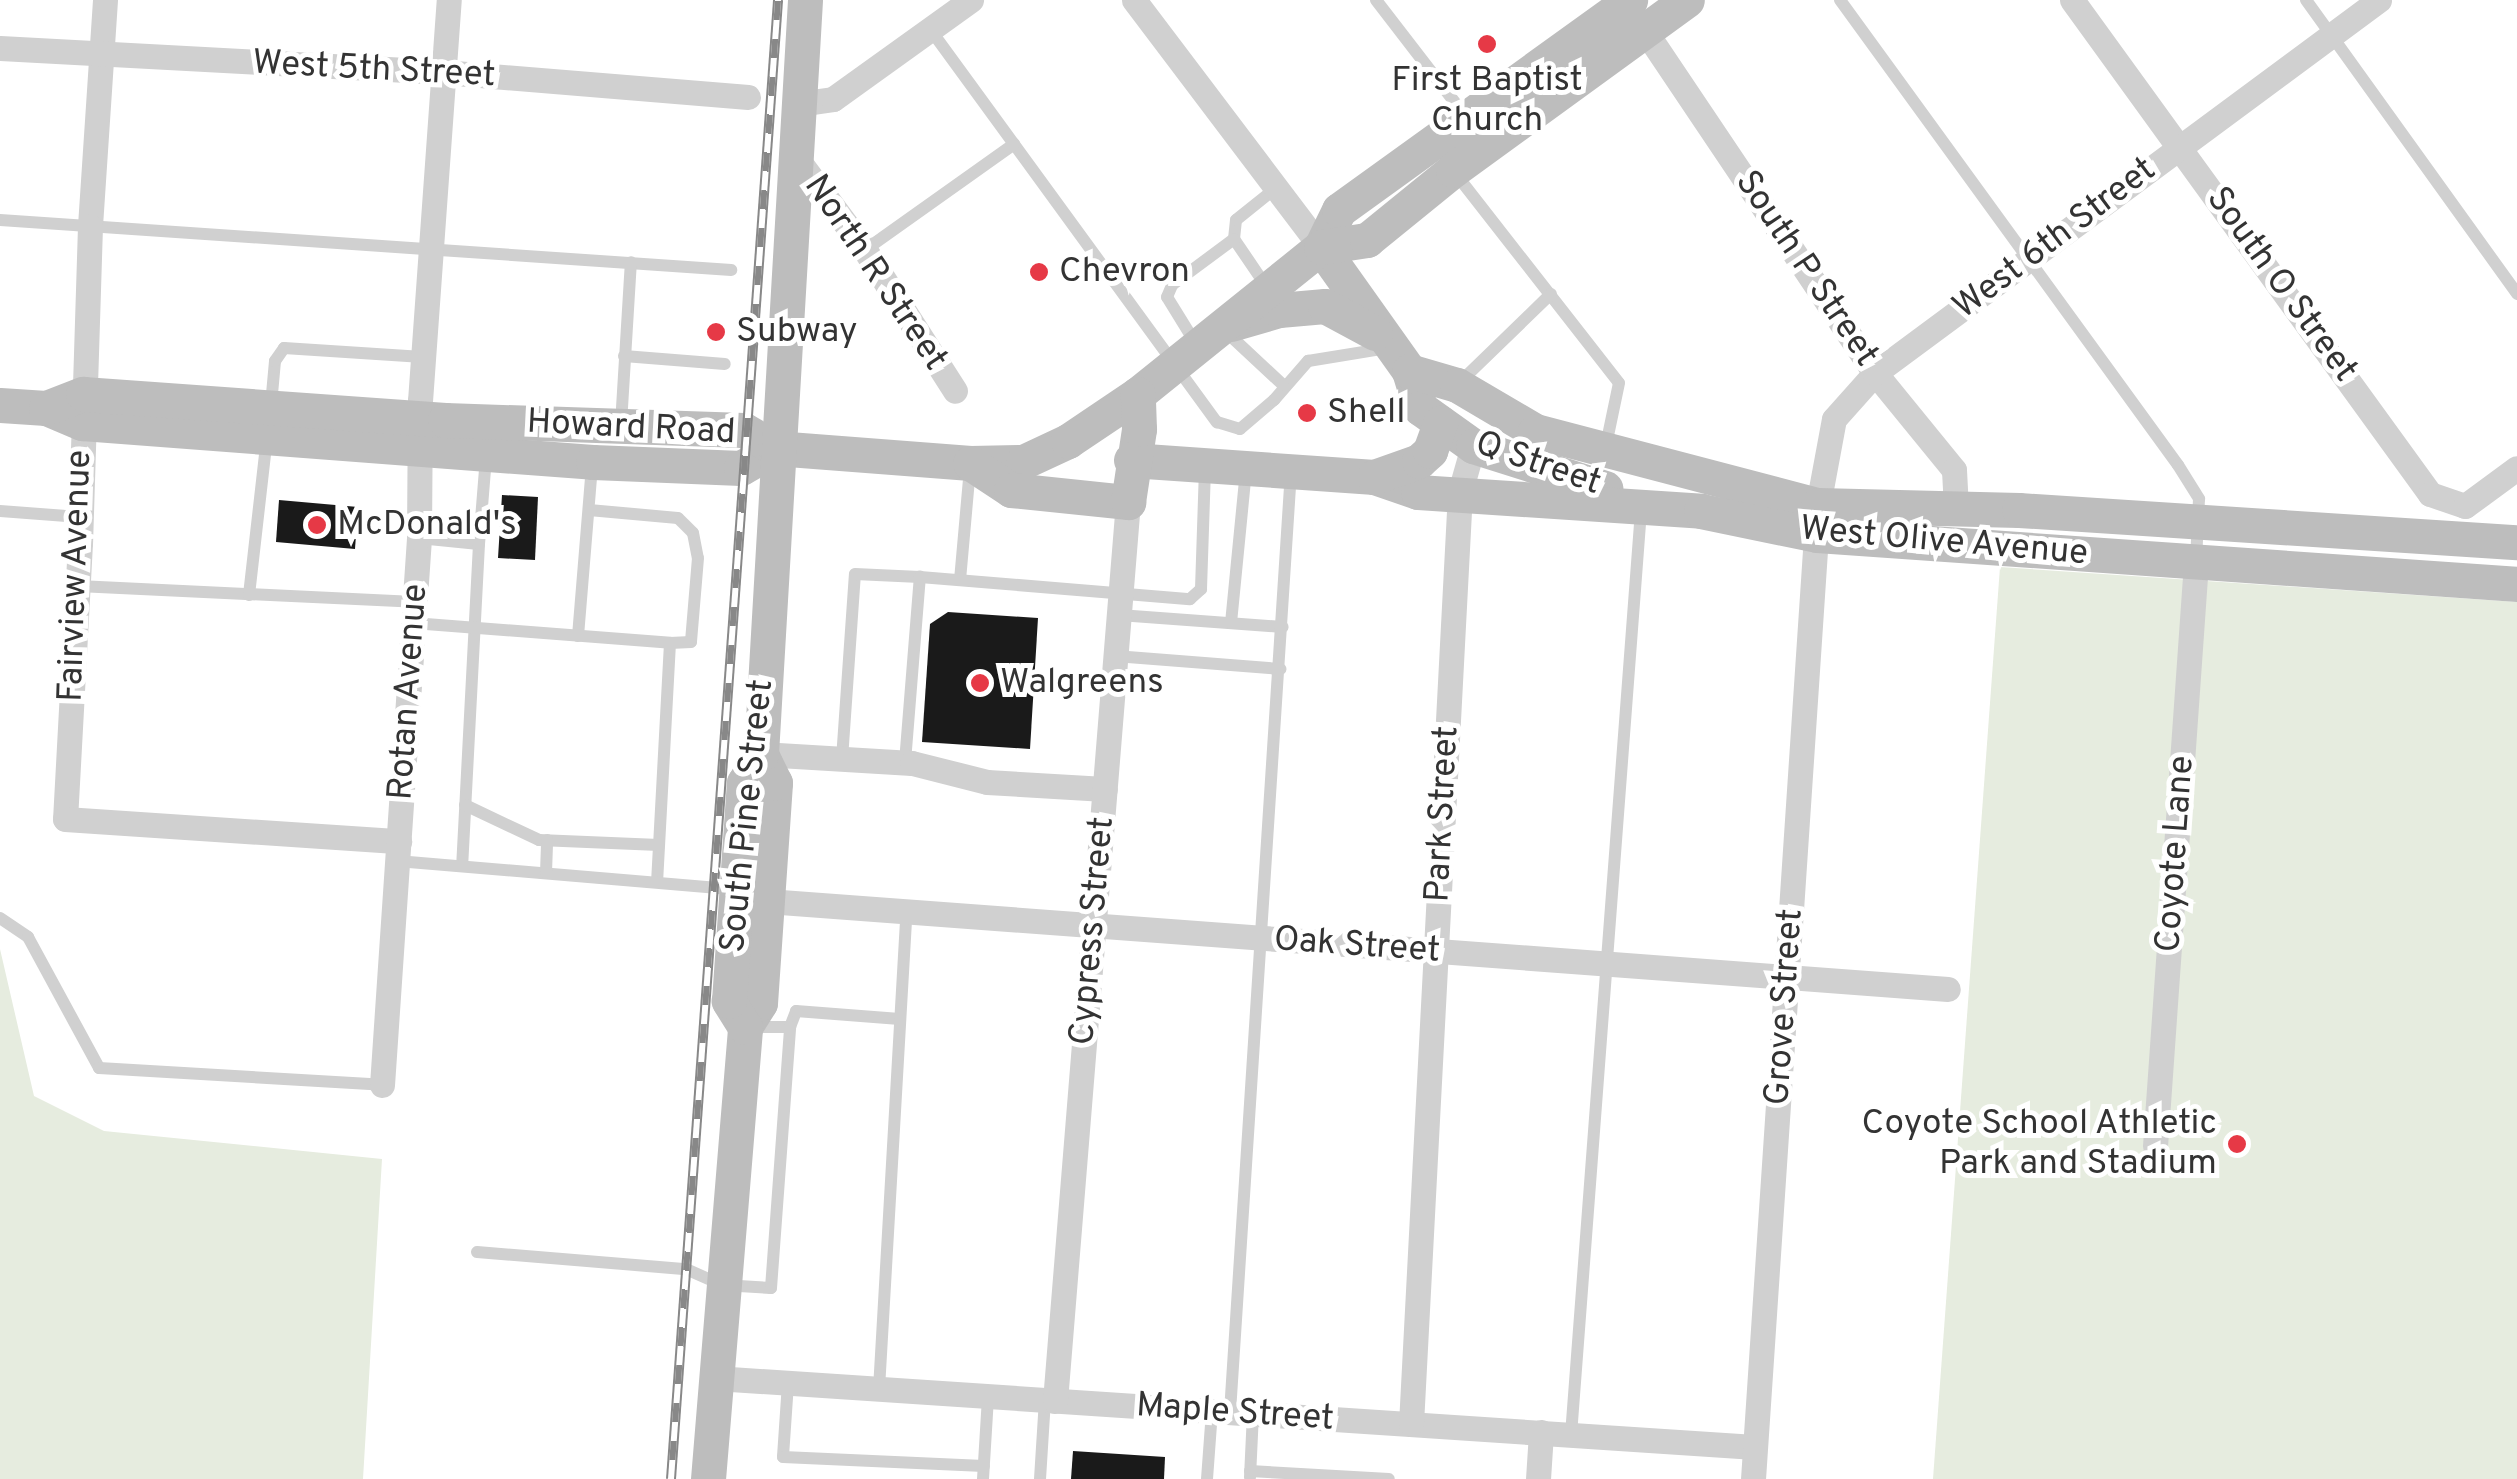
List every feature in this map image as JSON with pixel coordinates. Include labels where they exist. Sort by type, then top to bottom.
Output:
[{"type":"main road","name":"South Pine Street","points":[[708,1479],[747,1023],[729,1001],[775,782],[757,760],[805,0]]},
{"type":"main road","points":[[1321,248],[1339,210],[1630,8],[1687,0]]},
{"type":"main road","points":[[775,448],[970,463],[1023,462],[1068,441],[1138,394],[1321,248],[1367,240],[1453,170],[1630,8]]},
{"type":"main road","name":"Q Street","points":[[1321,248],[1397,354],[1420,408],[1473,446],[1568,479],[1702,511]]},
{"type":"main road","points":[[1198,346],[1279,310],[1326,306],[1397,354]]},
{"type":"main road","name":"Q Street","points":[[1397,354],[1534,432]]},
{"type":"main road","name":"Cypress Street","points":[[1128,502],[1138,429],[1138,394]]},
{"type":"main road","name":"Howard Road","points":[[0,405],[420,432],[620,425],[744,430],[775,448],[741,468],[592,462],[486,471],[420,432]]},
{"type":"main road","name":"West Olive Avenue","points":[[1374,477],[1418,462],[1430,451],[1440,423]]},
{"type":"main road","name":"West Olive Avenue","points":[[1534,432],[1818,520],[1956,509],[2517,542]]},
{"type":"main road","points":[[1473,446],[1492,437],[1594,460],[1605,452]]},
{"type":"main road","name":"West Olive Avenue","points":[[1131,460],[1374,477],[1418,492],[1818,520],[2196,563],[2517,584]]},
{"type":"main road","points":[[970,463],[1011,490],[1128,502]]},
{"type":"street","name":"Fairview Avenue","points":[[106,0],[90,226],[78,586],[65,819],[398,851]]},
{"type":"street","name":"Rotan Avenue","points":[[382,1085],[419,538],[423,357],[449,0]]},
{"type":"street","points":[[798,104],[833,99],[971,0]]},
{"type":"street","points":[[1134,0],[1321,248]]},
{"type":"street","name":"South O Street","points":[[2072,0],[2181,145],[2430,494],[2465,506],[2517,468]]},
{"type":"street","name":"West 6th Street","points":[[1818,520],[1834,420],[1875,373],[2379,0]]},
{"type":"street","name":"South P Street","points":[[1630,8],[1875,373],[1954,470],[1956,509]]},
{"type":"street","name":"West 5th Street","points":[[0,48],[443,72],[748,97]]},
{"type":"street","name":"North R Street","points":[[795,156],[865,250],[955,390]]},
{"type":"street","name":"Park Street","points":[[1411,1424],[1460,492],[1473,446]]},
{"type":"street","name":"Cypress Street","points":[[1050,1401],[1128,502]]},
{"type":"street","name":"Grove Street","points":[[1753,1479],[1818,520]]},
{"type":"street","name":"Coyote Lane","points":[[2155,1146],[2196,563]]},
{"type":"street","points":[[757,760],[905,762],[987,782],[1104,790]]},
{"type":"street","name":"Oak Street","points":[[752,895],[906,914],[1948,989]]},
{"type":"street","name":"Maple Street","points":[[715,1378],[1755,1447]]},
{"type":"street","points":[[1538,1479],[1541,1432]]},
{"type":"lane","points":[[1376,0],[1467,119]]},
{"type":"lane","points":[[1840,0],[2178,465],[2199,499],[2196,563]]},
{"type":"lane","points":[[2306,0],[2517,294]]},
{"type":"lane","points":[[930,29],[1014,144],[1198,346],[1284,385]]},
{"type":"lane","points":[[865,250],[1014,144]]},
{"type":"lane","points":[[1453,170],[1618,383],[1605,452]]},
{"type":"lane","points":[[1267,288],[1234,238],[1236,220],[1276,188]]},
{"type":"lane","points":[[0,220],[731,270]]},
{"type":"lane","points":[[1234,238],[1172,286],[1167,298],[1198,346],[1216,422],[1240,429],[1274,400],[1308,361],[1397,354]]},
{"type":"lane","points":[[620,425],[630,262]]},
{"type":"lane","points":[[1457,385],[1551,294]]},
{"type":"lane","points":[[250,595],[275,360],[284,348],[423,357]]},
{"type":"lane","points":[[624,356],[725,364]]},
{"type":"lane","points":[[578,636],[592,462]]},
{"type":"lane","points":[[960,580],[970,463]]},
{"type":"lane","points":[[1119,603],[1190,599],[1199,595],[1205,464]]},
{"type":"lane","points":[[1232,623],[1246,467]]},
{"type":"lane","points":[[1207,1479],[1232,1412],[1291,469]]},
{"type":"lane","points":[[462,866],[486,471]]},
{"type":"lane","points":[[1572,1435],[1641,506]]},
{"type":"lane","points":[[78,586],[250,595],[414,613],[475,628],[692,642],[698,558],[693,533],[678,518],[588,510]]},
{"type":"lane","points":[[0,511],[80,517]]},
{"type":"lane","points":[[419,538],[480,544]]},
{"type":"lane","points":[[842,759],[855,574],[960,580],[1232,623],[1283,627]]},
{"type":"lane","points":[[905,762],[920,577]]},
{"type":"lane","points":[[657,882],[670,643]]},
{"type":"lane","points":[[1115,656],[1280,669]]},
{"type":"lane","points":[[465,805],[547,840],[659,845]]},
{"type":"lane","points":[[546,873],[547,840]]},
{"type":"lane","points":[[398,851],[462,866],[657,882],[752,895]]},
{"type":"lane","points":[[879,1389],[906,914]]},
{"type":"lane","points":[[0,918],[28,937],[98,1068],[382,1085]]},
{"type":"lane","points":[[477,1252],[686,1269],[722,1285],[771,1288],[790,1027],[796,1011],[900,1018]]},
{"type":"lane","points":[[747,1023],[790,1027]]},
{"type":"lane","points":[[788,1383],[783,1456],[983,1473],[988,1396]]},
{"type":"lane","points":[[1040,1479],[1050,1401]]},
{"type":"lane","points":[[1232,1412],[1250,1475],[1389,1479]]},
{"type":"shaded area","name":"Coyote School Athletic Park and Stadium","points":[[2000,567],[2517,602],[2517,1479],[1933,1479]]},
{"type":"shaded area","points":[[0,949],[34,1096],[104,1131],[382,1159],[363,1479],[0,1479]]},
{"type":"building","points":[[502,495],[538,497],[535,560],[498,558]]},
{"type":"building","name":"McDonald's","points":[[279,500],[358,507],[355,549],[276,542]]},
{"type":"building","name":"Walgreens","points":[[948,612],[1038,618],[1030,749],[922,742],[930,624]]},
{"type":"building","points":[[1073,1451],[1165,1457],[1164,1479],[1071,1479]]},
{"type":"railway","points":[[671,1479],[778,0]]},
{"type":"place","name":"First Baptist Church","points":[[1487,44]]},
{"type":"place","name":"Chevron","points":[[1039,272]]},
{"type":"place","name":"Subway","points":[[716,332]]},
{"type":"place","name":"Shell","points":[[1307,413]]},
{"type":"place","name":"McDonald's","points":[[317,525]]},
{"type":"place","name":"Walgreens","points":[[980,683]]},
{"type":"place","name":"Coyote School Athletic Park and Stadium","points":[[2237,1144]]}]
